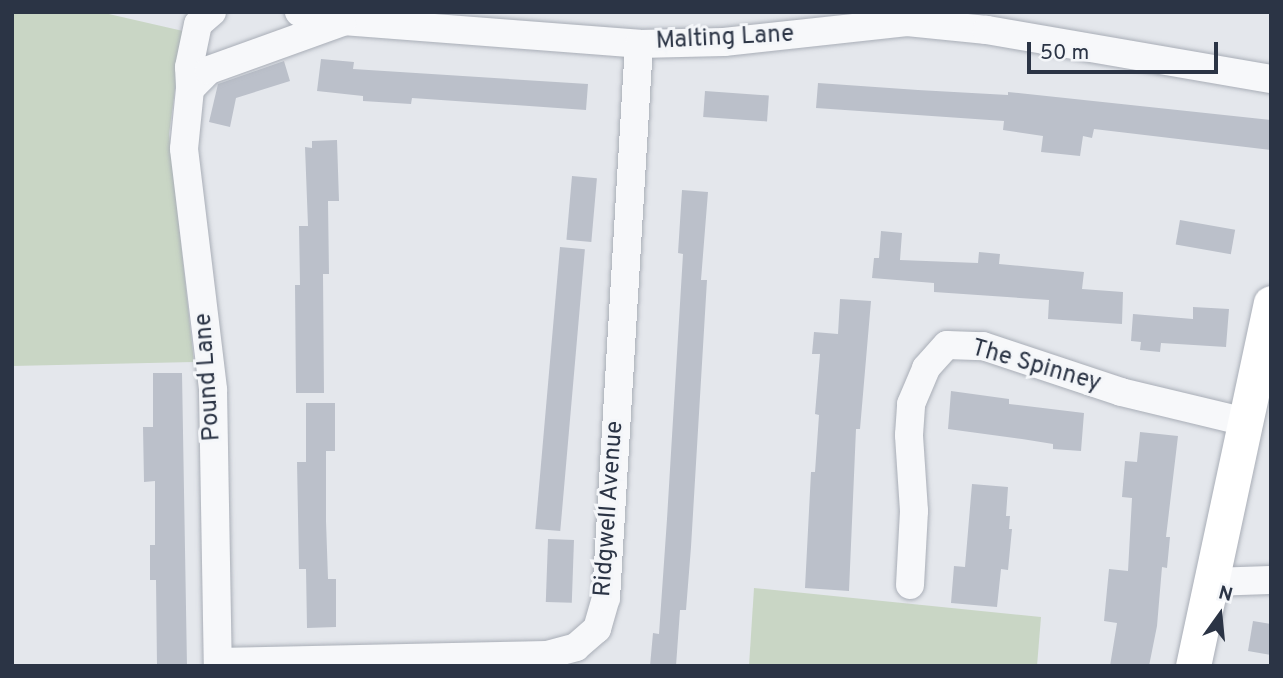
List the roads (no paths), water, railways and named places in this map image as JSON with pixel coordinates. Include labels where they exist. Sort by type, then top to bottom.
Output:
[{"type":"main road","points":[[1193,666],[1271,303]]},
{"type":"street","name":"Pound Lane","points":[[212,12],[198,24],[189,67],[190,89],[184,149],[208,323],[213,390],[218,664]]},
{"type":"street","name":"Malting Lane","points":[[299,12],[343,21],[424,20],[639,44],[724,42],[907,22],[987,30],[1271,79]]},
{"type":"street","name":"Malting Lane","points":[[190,89],[209,70],[343,21]]},
{"type":"street","name":"Ridgwell Avenue","points":[[218,664],[547,655],[576,647],[597,629],[606,597],[639,44]]},
{"type":"street","name":"The Spinney","points":[[910,585],[914,511],[909,435],[911,404],[926,368],[947,345],[983,346],[1121,392],[1246,422]]},
{"type":"street","points":[[1210,583],[1271,580]]}]
